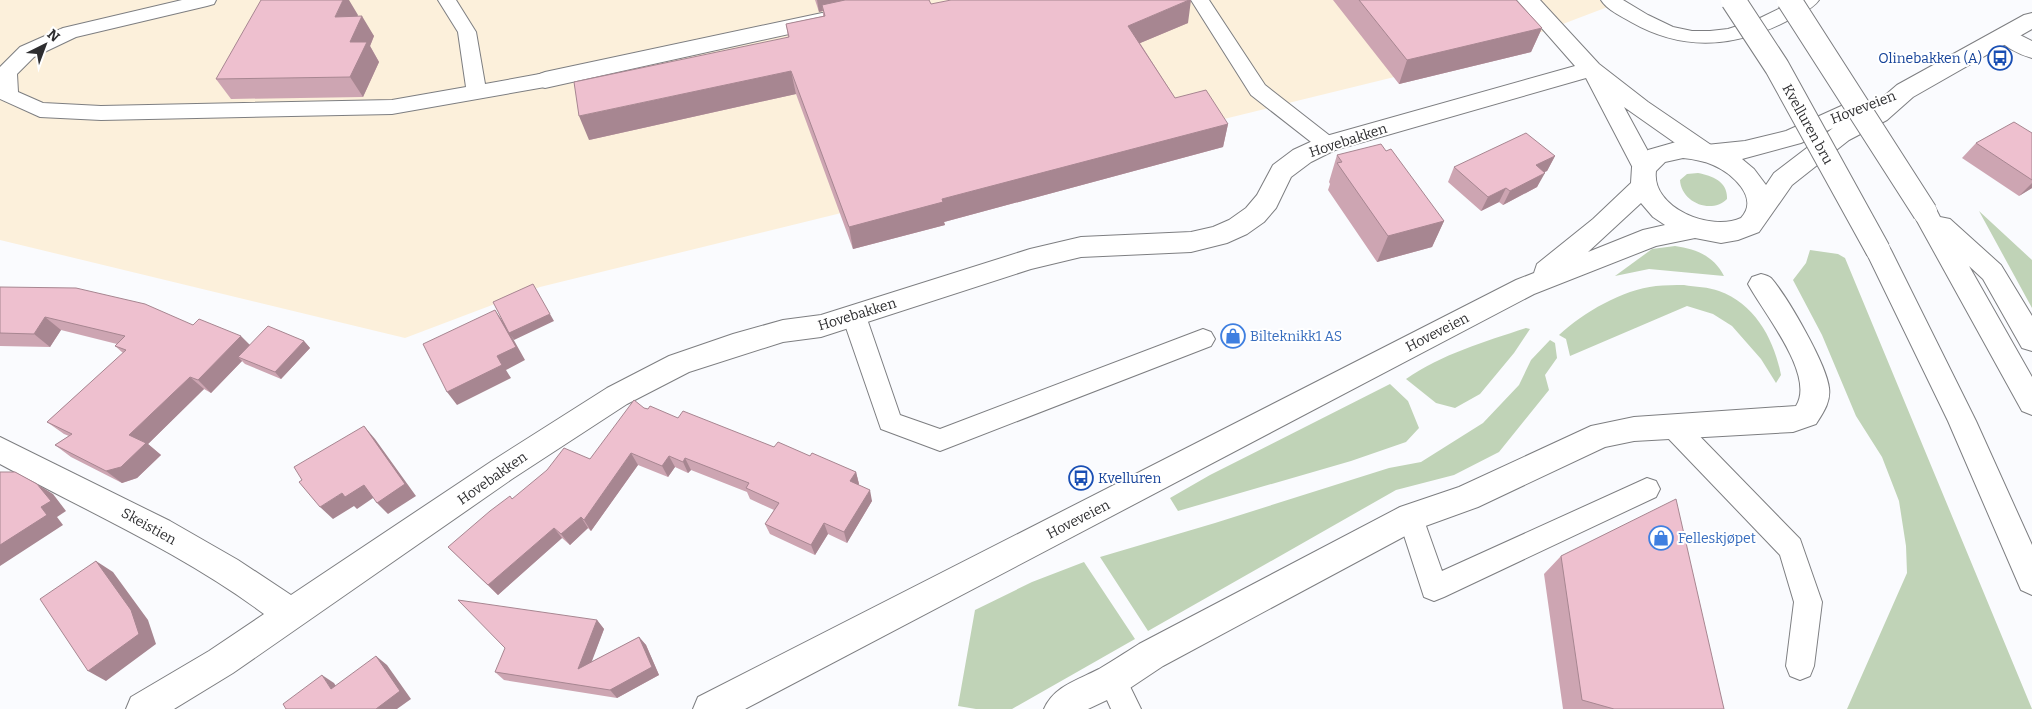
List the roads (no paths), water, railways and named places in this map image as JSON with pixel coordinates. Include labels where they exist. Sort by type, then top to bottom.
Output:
[{"type":"main road","points":[[1528,0],[1591,69],[1640,108],[1706,153],[1732,164],[1752,180],[1760,195],[1761,212],[1751,226],[1736,232],[1716,233],[1695,229],[1670,217],[1652,202],[1644,176],[1591,69]]},
{"type":"main road","name":"Kvelluren bru","points":[[1733,0],[1777,67],[1878,250],[1962,421],[2032,580]]},
{"type":"main road","points":[[1789,0],[1830,60],[1925,212],[2032,403]]},
{"type":"main road","points":[[545,80],[838,17]]},
{"type":"main road","name":"Hoveveien","points":[[1706,153],[1746,150],[1793,137],[1867,103],[1905,91],[2032,20]]},
{"type":"main road","points":[[2006,35],[2032,51]]},
{"type":"main road","name":"Hovebakken","points":[[143,709],[221,662],[502,470],[617,396],[680,364],[733,345],[783,331],[821,326],[1030,259],[1081,247],[1191,242],[1218,236],[1238,227],[1255,215],[1266,201],[1282,171],[1302,156],[1327,144],[1591,69]]},
{"type":"main road","name":"Hoveveien","points":[[1761,212],[1783,179],[1841,134],[1879,114],[1905,91]]},
{"type":"main road","points":[[1644,176],[1650,159],[1663,152],[1683,149],[1706,153]]},
{"type":"main road","name":"Hoveveien","points":[[1525,287],[1602,226],[1644,176]]},
{"type":"main road","points":[[1925,212],[1992,272],[2032,340]]},
{"type":"main road","name":"Hoveveien","points":[[710,709],[1525,287],[1652,237],[1695,229]]},
{"type":"main road","points":[[1061,709],[1077,697],[1112,680],[1151,655],[1411,517],[1467,498],[1601,435],[1634,429],[1793,420],[1806,415],[1816,398],[1813,377],[1803,355],[1761,284]]},
{"type":"main road","name":"Skeistien","points":[[0,450],[114,506],[253,586],[292,614]]},
{"type":"lane","points":[[207,0],[70,32],[27,52],[8,72],[8,96],[40,110],[101,113],[392,107],[545,80]]},
{"type":"lane","points":[[447,0],[467,32],[477,92]]},
{"type":"lane","points":[[1200,0],[1258,90],[1327,144]]},
{"type":"lane","points":[[1610,0],[1631,15],[1661,29],[1684,36],[1700,37],[1722,36],[1748,29],[1790,13],[1810,0]]},
{"type":"lane","points":[[854,316],[890,422],[940,440],[1203,339]]},
{"type":"lane","points":[[1674,427],[1791,548],[1808,602],[1800,666]]},
{"type":"lane","points":[[1411,517],[1434,588],[1647,489]]},
{"type":"lane","points":[[1112,680],[1126,709]]},
{"type":"place","name":"Olinebakken (A)","points":[[2000,58]]},
{"type":"place","name":"Bilteknikk1 AS","points":[[1233,336]]},
{"type":"place","name":"Kvelluren","points":[[1081,478]]},
{"type":"place","name":"Felleskjøpet","points":[[1661,538]]}]
